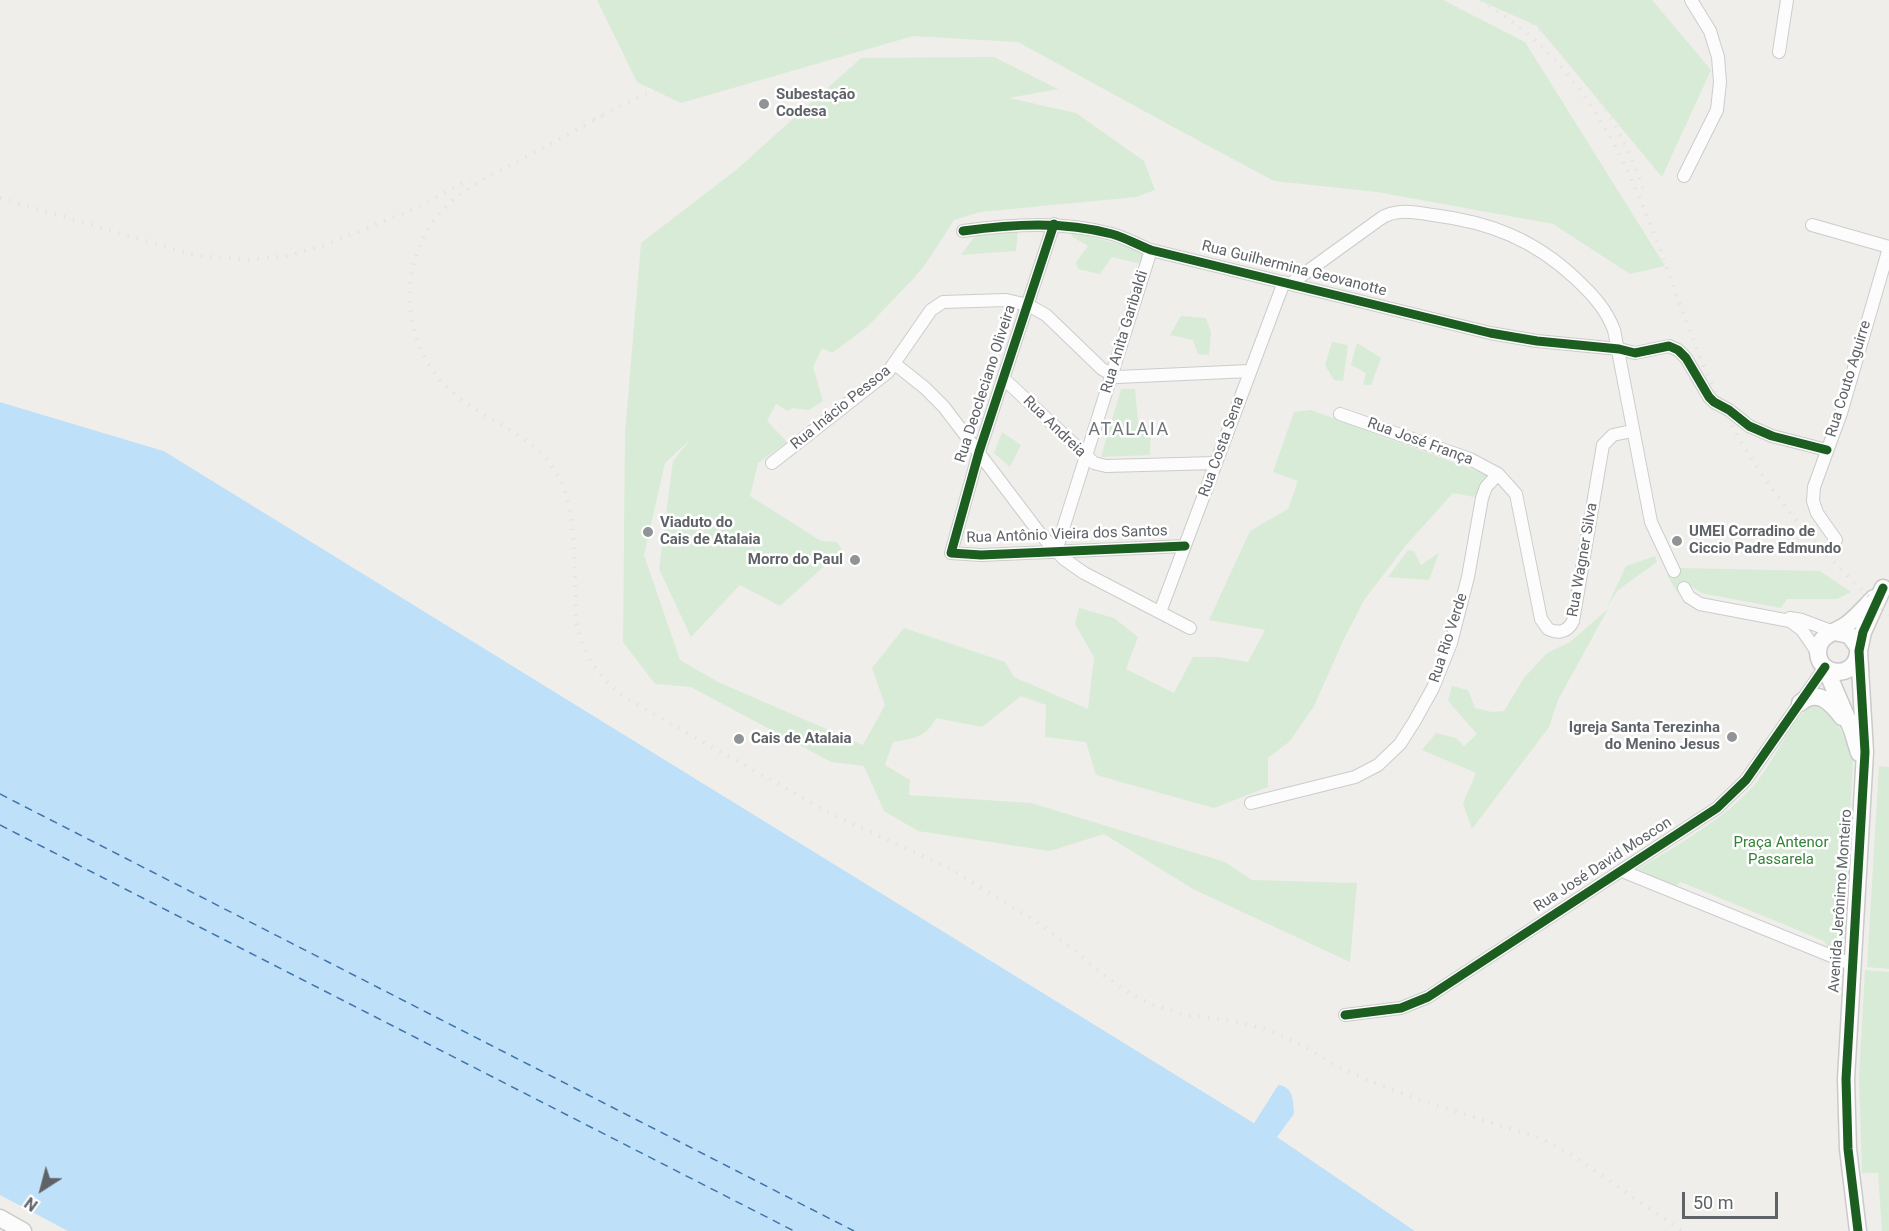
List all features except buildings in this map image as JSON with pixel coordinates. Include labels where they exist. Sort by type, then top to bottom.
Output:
[{"type":"street","points":[[1684,176],[1717,110],[1720,82],[1718,57],[1710,31],[1691,0]]},
{"type":"street","points":[[1779,52],[1787,0]]},
{"type":"street","points":[[1287,283],[1390,213],[1421,213],[1462,219],[1514,235],[1554,259],[1601,304],[1614,330],[1651,522],[1674,571]]},
{"type":"street","name":"Rua Guilhermina Geovanotte","points":[[963,231],[1001,226],[1054,224],[1109,233],[1151,250],[1490,333],[1635,353],[1663,346],[1678,350],[1692,367],[1714,402],[1762,432],[1827,450]]},
{"type":"street","name":"Rua Deocleciano Oliveira","points":[[951,553],[979,452],[1054,224]]},
{"type":"street","name":"Rua Couto Aguirre","points":[[1812,225],[1889,248],[1841,414],[1814,487],[1813,501],[1820,519],[1836,540]]},
{"type":"street","name":"Rua Anita Garibaldi","points":[[1056,551],[1151,250]]},
{"type":"street","name":"Rua Costa Sena","points":[[1160,612],[1250,371],[1287,283]]},
{"type":"street","name":"Rua Inácio Pessoa","points":[[772,463],[883,376],[895,364],[931,310],[943,302],[1006,300],[1028,305],[1052,320],[1102,369],[1112,375]]},
{"type":"street","points":[[895,364],[935,398],[1041,535],[1056,551],[1084,573],[1190,628]]},
{"type":"street","points":[[1112,375],[1122,378],[1250,371]]},
{"type":"street","name":"Rua Andreia","points":[[1004,379],[1086,457],[1100,465],[1216,463]]},
{"type":"street","name":"Rua José França","points":[[1340,414],[1470,459],[1498,474]]},
{"type":"street","name":"Rua Wagner Silva","points":[[1498,474],[1516,494],[1541,619],[1548,629],[1563,631],[1573,621],[1603,445],[1613,435],[1632,431]]},
{"type":"street","name":"Rua Rio Verde","points":[[1251,803],[1364,773],[1384,760],[1400,744],[1423,707],[1442,667],[1464,597],[1484,493],[1498,474]]},
{"type":"street","name":"Rua Antônio Vieira dos Santos","points":[[951,553],[970,555],[1185,546]]},
{"type":"street","name":"Avenida Jerônimo Monteiro","points":[[1834,632],[1853,619],[1887,586]]},
{"type":"street","name":"Avenida Jerônimo Monteiro","points":[[1858,1231],[1846,1118],[1847,1036],[1865,752],[1858,651],[1863,632],[1887,586]]},
{"type":"street","points":[[1684,588],[1689,597],[1700,604],[1782,619],[1802,620],[1834,632],[1842,632],[1852,637],[1857,644],[1856,662],[1849,669],[1838,672],[1822,661],[1802,630],[1782,619]]},
{"type":"street","points":[[1822,661],[1822,641],[1834,632]]},
{"type":"street","name":"Avenida Jerônimo Monteiro","points":[[1822,661],[1852,730],[1863,774]]},
{"type":"street","name":"Rua José David Moscon","points":[[1345,1015],[1401,1008],[1428,997],[1728,799],[1746,780],[1800,703],[1822,661]]},
{"type":"street","points":[[1800,703],[1813,696],[1824,698],[1832,704],[1852,730]]},
{"type":"street","name":"Avenida Jerônimo Monteiro","points":[[1622,871],[1851,964]]},
{"type":"street","points":[[0,1218],[23,1231]]},
{"type":"green space","points":[[597,0],[1443,0],[1525,42],[1665,266],[1630,274],[1553,224],[1377,192],[1274,181],[1018,42],[913,36],[681,103],[637,82]]},
{"type":"green space","points":[[1479,0],[1652,0],[1711,70],[1662,177],[1537,26]]},
{"type":"green space","points":[[994,57],[1058,89],[1009,98],[1076,113],[1144,161],[1155,190],[1136,197],[980,212],[954,220],[927,262],[867,327],[832,353],[822,348],[813,367],[823,401],[809,410],[792,408],[788,411],[776,404],[767,421],[787,442],[758,463],[750,496],[821,541],[837,542],[842,550],[780,606],[740,585],[691,637],[659,569],[673,461],[690,440],[665,463],[644,555],[680,660],[718,682],[863,745],[885,705],[872,668],[904,628],[1005,662],[1014,677],[1088,709],[1094,657],[1075,624],[1079,608],[1114,618],[1138,637],[1126,669],[1174,693],[1193,657],[1218,657],[1248,662],[1265,630],[1209,620],[1250,531],[1288,509],[1298,481],[1273,472],[1294,412],[1311,410],[1488,475],[1474,497],[1453,493],[1407,544],[1364,600],[1314,706],[1290,741],[1268,758],[1268,787],[1214,808],[1096,775],[1086,742],[1045,737],[1046,705],[1021,696],[982,727],[936,718],[923,733],[913,738],[893,742],[885,765],[910,780],[909,795],[1031,803],[1225,862],[1252,880],[1357,883],[1350,962],[1193,889],[1104,834],[1050,851],[918,831],[884,811],[864,766],[831,762],[691,687],[655,684],[623,642],[625,433],[641,243],[736,170],[861,58]]},
{"type":"green space","points":[[1018,231],[1016,251],[961,255],[975,236]]},
{"type":"green space","points":[[1069,231],[1144,251],[1142,264],[1112,257],[1100,274],[1078,269],[1076,262],[1088,246],[1073,237]]},
{"type":"green space","points":[[1181,316],[1206,318],[1211,332],[1209,355],[1198,354],[1193,340],[1170,335]]},
{"type":"green space","points":[[1332,342],[1348,345],[1343,381],[1334,380],[1325,365]]},
{"type":"green space","points":[[1357,343],[1381,358],[1371,385],[1363,385],[1366,373],[1351,365]]},
{"type":"green space","points":[[1121,389],[1135,389],[1138,421],[1151,427],[1150,455],[1101,457]]},
{"type":"green space","points":[[1002,432],[1021,445],[1010,467],[994,453]]},
{"type":"green space","points":[[1408,550],[1414,551],[1421,565],[1439,553],[1429,580],[1388,577]]},
{"type":"green space","points":[[1655,556],[1657,562],[1618,590],[1607,607],[1626,566]]},
{"type":"green space","points":[[1679,568],[1820,571],[1851,592],[1837,599],[1787,599],[1781,608],[1701,593],[1690,585],[1677,592],[1667,575]]},
{"type":"green space","points":[[1608,609],[1558,700],[1549,727],[1472,829],[1463,803],[1476,773],[1422,750],[1436,733],[1456,738],[1464,746],[1477,734],[1448,701],[1452,686],[1468,690],[1475,708],[1492,712],[1504,711],[1524,678],[1547,653],[1570,642]]},
{"type":"green space","name":"Praça Antenor Passarela","points":[[1813,704],[1824,706],[1830,712],[1842,733],[1853,761],[1842,953],[1831,954],[1824,941],[1681,882],[1673,888],[1638,873],[1636,870],[1699,831],[1744,796],[1763,774],[1797,720]]},
{"type":"green space","points":[[1879,766],[1889,767],[1889,969],[1867,967]]},
{"type":"green space","points":[[1865,970],[1889,972],[1889,1231],[1882,1231],[1878,1173],[1862,1173],[1859,1077]]},
{"type":"water","points":[[0,402],[164,451],[1254,1123],[1278,1085],[1287,1088],[1292,1095],[1294,1114],[1278,1137],[1415,1231],[68,1231],[0,1195]]},
{"type":"pier","points":[[1,400],[165,448],[1253,1119],[1275,1083],[1278,1085],[1254,1123],[164,451],[0,402]]},
{"type":"pier","points":[[1297,1110],[1297,1115],[1281,1136],[1418,1231],[1277,1137]]},
{"type":"ferry route","points":[[0,794],[854,1231]]},
{"type":"ferry route","points":[[0,825],[794,1231]]},
{"type":"railway","points":[[594,119],[691,72],[751,50],[1019,0]]},
{"type":"railway","points":[[1481,0],[1518,26],[1541,46],[1572,80],[1598,117],[1639,197],[1704,367],[1739,438],[1756,466],[1796,519],[1840,569],[1889,615]]},
{"type":"railway","points":[[1502,0],[1549,38],[1588,83],[1619,133],[1643,189]]},
{"type":"railway","points":[[602,116],[482,180],[449,203],[438,215],[421,243],[411,274],[410,290],[414,331],[428,363],[442,382],[465,402],[537,449],[559,478],[565,493],[572,528],[576,622],[583,645],[600,675],[627,699],[835,816],[949,868],[1037,922],[1102,974],[1134,996],[1185,1015],[1226,1020],[1262,1028],[1296,1042],[1335,1065],[1379,1085],[1540,1138],[1572,1155],[1682,1231]]},
{"type":"railway","points":[[0,198],[194,255],[247,260],[287,256],[325,245],[414,209],[470,179]]},
{"type":"cycle path","points":[[1054,224],[979,452],[951,553],[981,555],[1185,546]]},
{"type":"cycle path","points":[[963,231],[1038,225],[1094,230],[1117,236],[1151,250],[1490,333],[1635,353],[1669,346],[1678,350],[1686,358],[1709,397],[1749,426],[1772,436],[1827,450]]},
{"type":"cycle path","points":[[1858,1231],[1848,1149],[1846,1079],[1865,752],[1859,651],[1863,632],[1883,588]]},
{"type":"cycle path","points":[[1345,1015],[1401,1008],[1428,997],[1717,808],[1746,780],[1825,667]]},
{"type":"place","name":"Subestação Codesa","points":[[764,104]]},
{"type":"place","name":"Viaduto do Cais de Atalaia","points":[[648,532]]},
{"type":"place","name":"UMEI Corradino de Ciccio Padre Edmundo","points":[[1677,541]]},
{"type":"place","name":"Morro do Paul","points":[[855,560]]},
{"type":"place","name":"Igreja Santa Terezinha do Menino Jesus","points":[[1732,737]]},
{"type":"place","name":"Cais de Atalaia","points":[[739,739]]},
{"type":"district","name":"ATALAIA","points":[[1129,430]]}]
